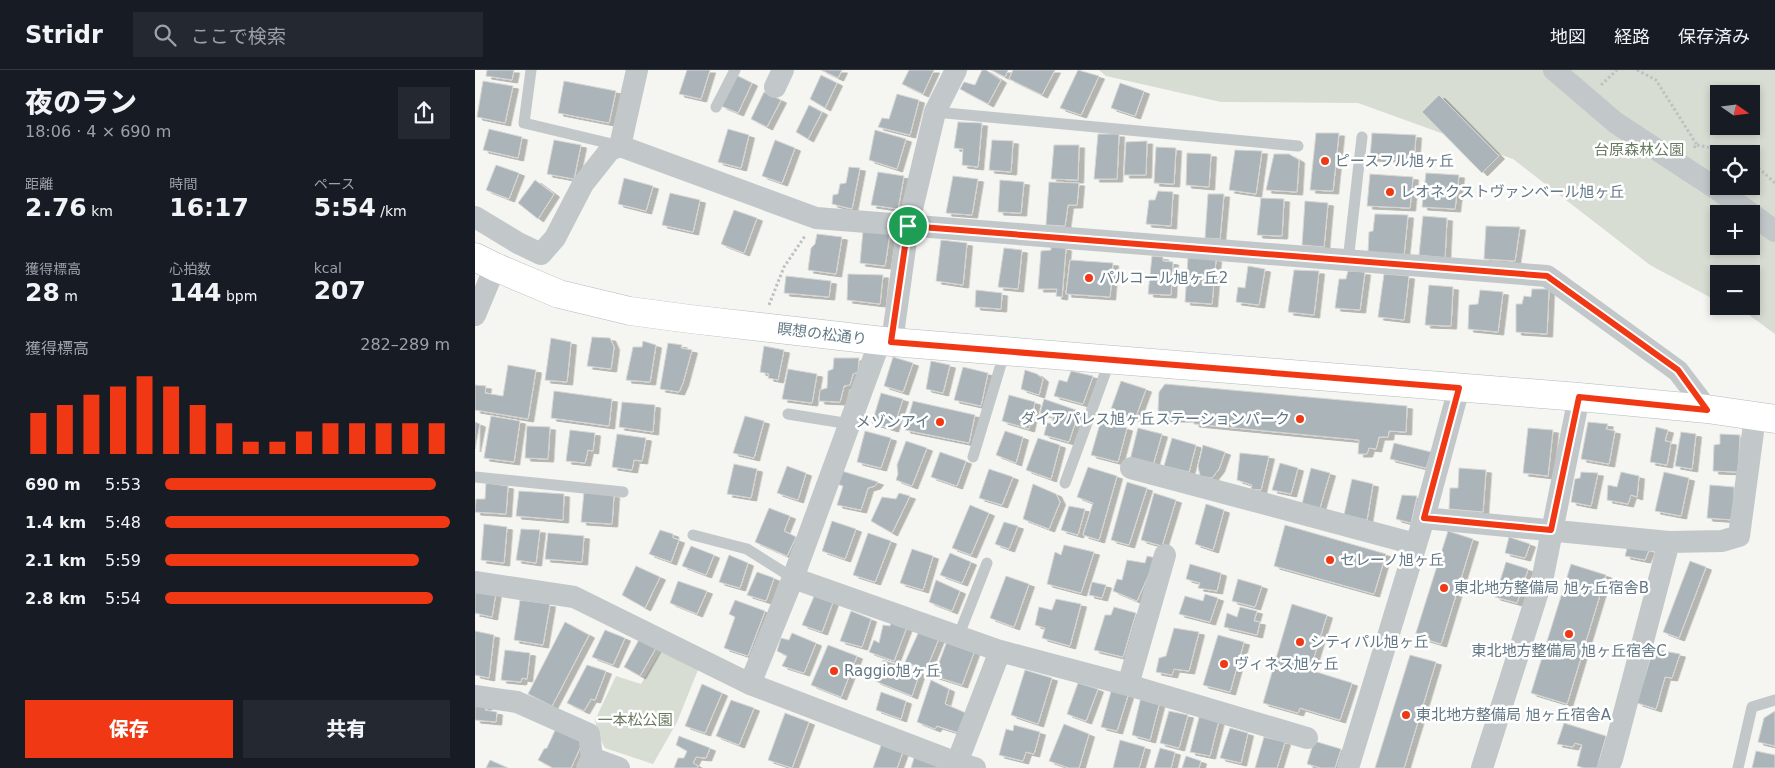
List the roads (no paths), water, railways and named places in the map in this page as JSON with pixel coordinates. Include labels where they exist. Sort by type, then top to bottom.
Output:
[{"type":"street","points":[[620,146],[637,70]]},
{"type":"street","points":[[750,684],[793,578],[850,424],[886,341],[908,226],[935,112],[955,70]]},
{"type":"street","points":[[1554,70],[1617,123],[1720,191],[1775,231]]},
{"type":"street","points":[[475,217],[519,244],[541,254],[555,238],[583,184],[610,150],[620,146],[816,218],[1547,276],[1678,370],[1707,410]]},
{"type":"street","points":[[475,315],[485,262]]},
{"type":"street","name":"瞑想の松通り","points":[[485,262],[559,294],[630,310],[886,341],[1579,397],[1765,418]]},
{"type":"street","points":[[1348,768],[1424,518],[1459,388]]},
{"type":"street","points":[[1482,768],[1543,576],[1579,397]]},
{"type":"street","points":[[1424,518],[1669,542],[1722,541],[1739,536],[1765,418]]},
{"type":"street","points":[[1131,468],[1415,544]]},
{"type":"street","points":[[1608,768],[1613,760],[1669,542]]},
{"type":"street","points":[[1128,686],[1165,555]]},
{"type":"street","points":[[793,578],[1000,651],[1307,738]]},
{"type":"street","points":[[475,582],[574,597],[750,684],[962,766],[1000,651]]},
{"type":"street","points":[[475,696],[517,702],[589,734],[589,763],[619,768]]},
{"type":"lane","points":[[531,70],[524,123],[620,146]]},
{"type":"lane","points":[[716,107],[735,70]]},
{"type":"lane","points":[[935,112],[1298,146]]},
{"type":"lane","points":[[1348,261],[1361,137]]},
{"type":"lane","points":[[973,457],[1005,351]]},
{"type":"lane","points":[[1065,483],[1111,359]]},
{"type":"lane","points":[[788,414],[850,424]]},
{"type":"lane","points":[[475,477],[623,492]]},
{"type":"lane","points":[[693,535],[747,549],[793,578]]},
{"type":"lane","points":[[959,637],[987,563]]},
{"type":"lane","points":[[1738,768],[1752,708],[1775,700]]},
{"type":"place","name":"ピースフル旭ヶ丘","points":[[1325,161]]},
{"type":"place","name":"レオネクストヴァンベール旭ヶ丘","points":[[1390,192]]},
{"type":"place","name":"パルコール旭ヶ丘2","points":[[1089,278]]},
{"type":"place","name":"ダイアパレス旭ヶ丘ステーションパーク","points":[[1300,419]]},
{"type":"place","name":"メゾンアイ","points":[[940,422]]},
{"type":"place","name":"セレーノ旭ヶ丘","points":[[1330,560]]},
{"type":"place","name":"東北地方整備局 旭ヶ丘宿舎B","points":[[1444,588]]},
{"type":"place","name":"東北地方整備局 旭ヶ丘宿舎C","points":[[1569,634]]},
{"type":"place","name":"シティパル旭ヶ丘","points":[[1300,642]]},
{"type":"place","name":"ヴィネス旭ヶ丘","points":[[1224,664]]},
{"type":"place","name":"Raggio旭ヶ丘","points":[[834,671]]},
{"type":"place","name":"東北地方整備局 旭ヶ丘宿舎A","points":[[1406,715]]},
{"type":"park label","name":"台原森林公園","points":[[1639,150]]},
{"type":"park label","name":"一本松公園","points":[[635,720]]}]
